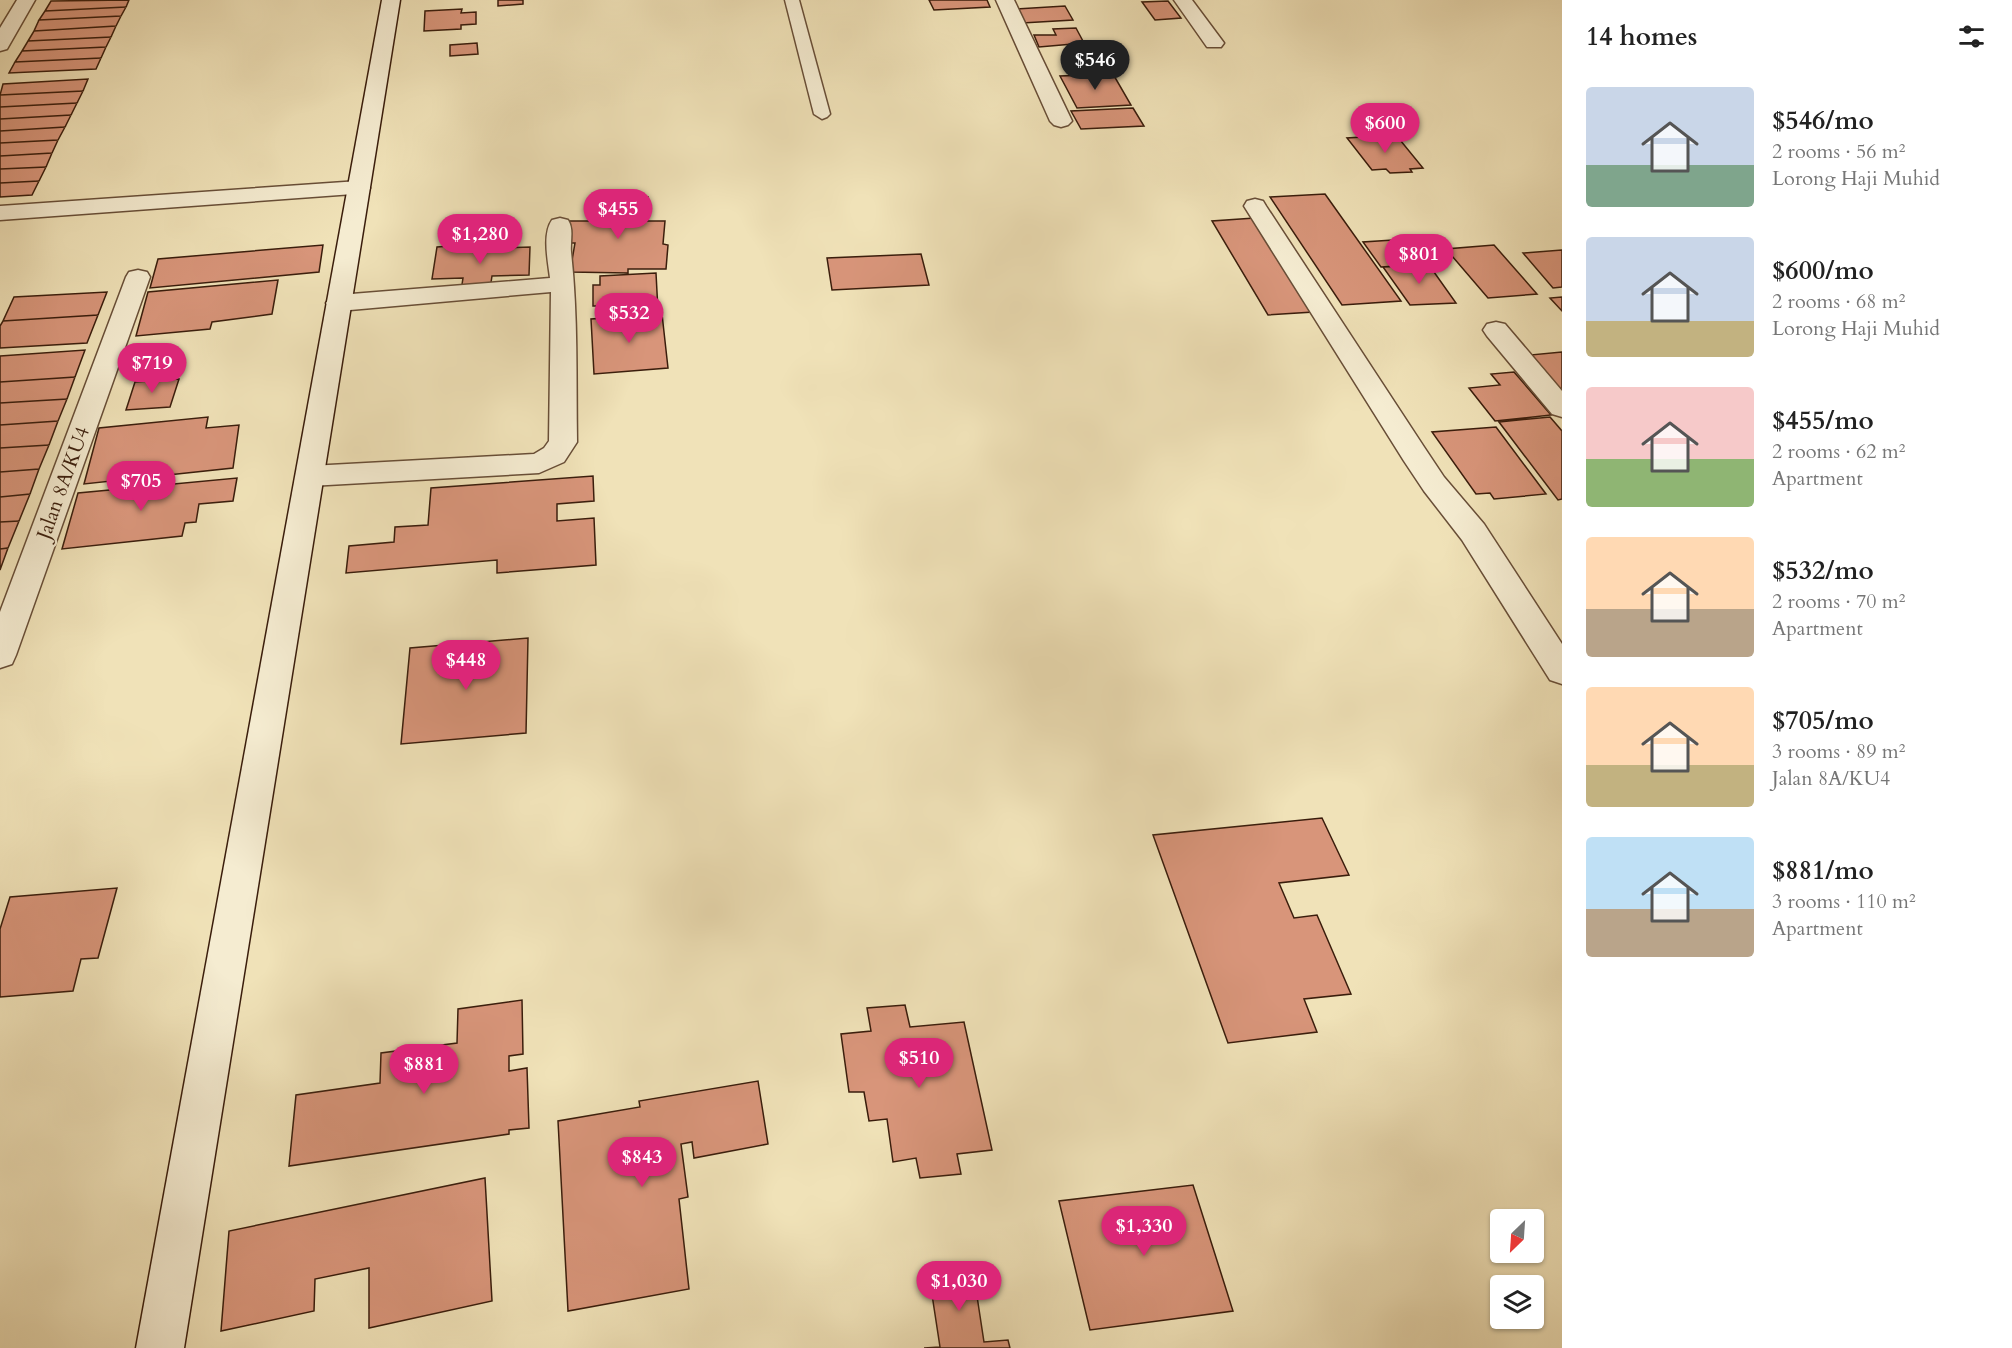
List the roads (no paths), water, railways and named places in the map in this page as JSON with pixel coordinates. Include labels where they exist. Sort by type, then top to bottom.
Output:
[{"type":"street","points":[[0,45],[26,0]]},
{"type":"street","points":[[160,1348],[391,0]]},
{"type":"street","points":[[1005,0],[1060,121]]},
{"type":"street","points":[[1183,0],[1214,42]]},
{"type":"street","points":[[0,213],[359,188]]},
{"type":"street","points":[[1256,206],[1414,454],[1434,484],[1473,532],[1562,671]]},
{"type":"street","points":[[310,476],[539,463],[554,455],[563,442],[565,314],[559,248],[560,225]]},
{"type":"street","name":"Jalan 8A/KU4","points":[[0,655],[138,277]]},
{"type":"street","points":[[339,303],[563,284]]},
{"type":"street","points":[[1496,330],[1562,408]]},
{"type":"lane","points":[[792,0],[822,114]]}]
